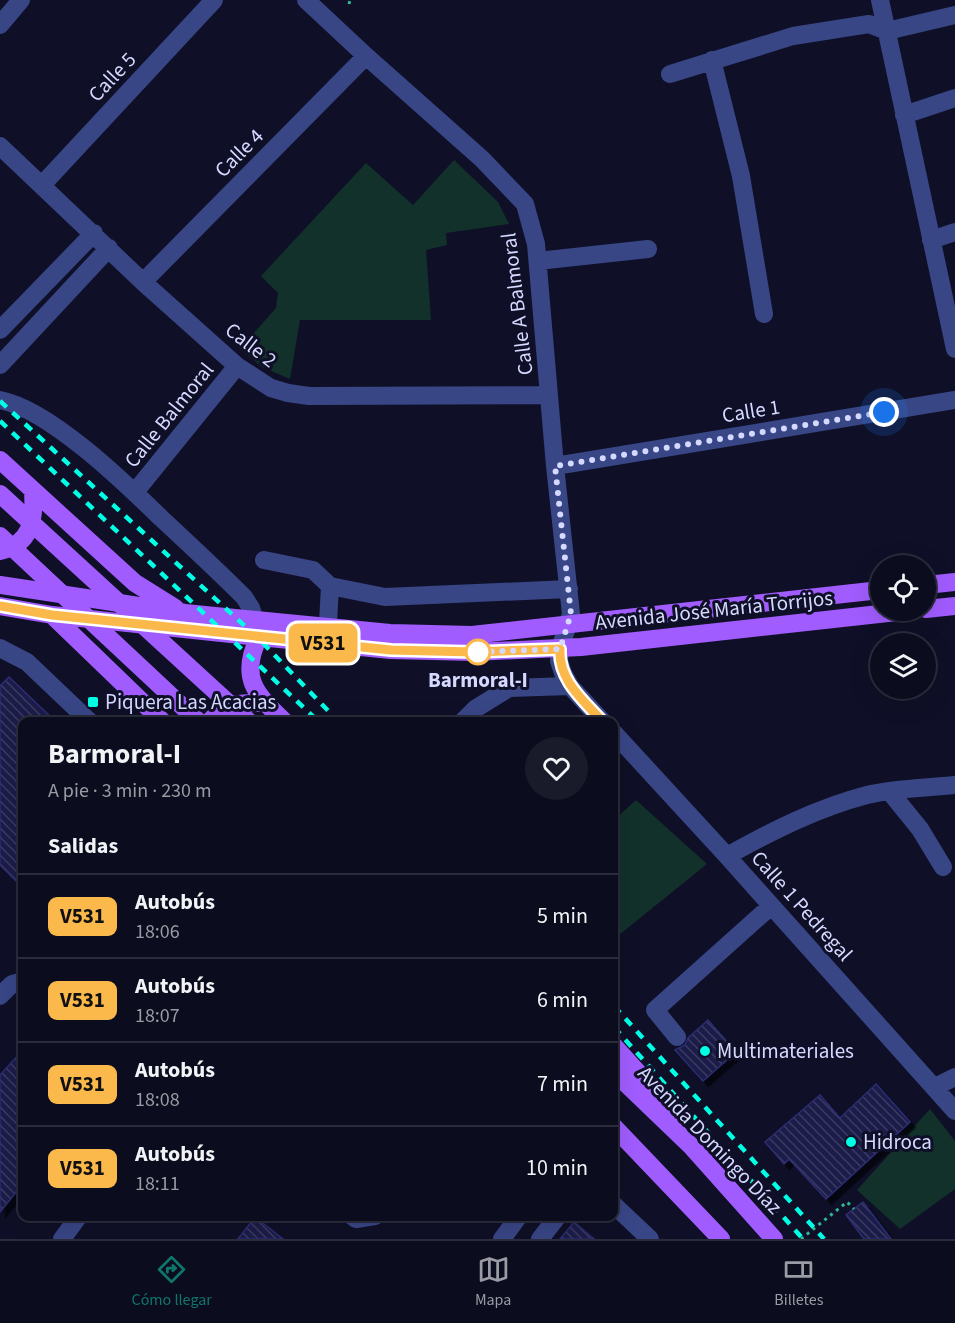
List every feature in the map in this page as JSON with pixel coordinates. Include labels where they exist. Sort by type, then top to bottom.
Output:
[{"type":"main road","points":[[0,460],[135,583],[185,613]]},
{"type":"main road","points":[[0,551],[18,544],[29,531],[34,513],[33,492]]},
{"type":"main road","points":[[0,494],[244,717]]},
{"type":"main road","points":[[0,536],[194,717]]},
{"type":"main road","points":[[936,584],[955,582]]},
{"type":"main road","name":"Avenida José María Torrijos","points":[[0,585],[185,613],[257,629]]},
{"type":"main road","name":"Avenida José María Torrijos","points":[[328,636],[390,633],[472,635],[870,591]]},
{"type":"main road","name":"Avenida José María Torrijos","points":[[0,606],[52,615],[328,636],[391,650],[474,652],[560,649],[870,615]]},
{"type":"main road","points":[[936,608],[955,606]]},
{"type":"main road","points":[[52,615],[158,717]]},
{"type":"main road","points":[[257,629],[249,671],[254,689],[280,717]]},
{"type":"main road","points":[[214,717],[220,710],[236,703],[265,703]]},
{"type":"main road","points":[[618,1050],[660,1097],[691,1146]]},
{"type":"main road","name":"Avenida Domingo Díaz","points":[[618,1076],[691,1146],[774,1239]]},
{"type":"main road","points":[[618,1131],[716,1237]]},
{"type":"street","points":[[0,25],[21,0]]},
{"type":"street","name":"Calle 5","points":[[42,185],[214,0]]},
{"type":"street","name":"Calle A Balmoral","points":[[306,0],[482,159],[525,204],[536,244],[538,261],[555,466],[569,589],[571,614],[568,626]]},
{"type":"street","points":[[880,0],[955,349]]},
{"type":"street","points":[[670,74],[793,36],[838,27],[869,24],[887,31],[955,15]]},
{"type":"street","name":"Calle 4","points":[[143,282],[366,56]]},
{"type":"street","points":[[712,60],[741,176],[764,314]]},
{"type":"street","points":[[904,114],[955,98]]},
{"type":"street","name":"Calle 2","points":[[0,146],[143,282],[237,366],[271,388],[309,396],[549,395]]},
{"type":"street","points":[[932,240],[955,232]]},
{"type":"street","points":[[0,330],[94,233]]},
{"type":"street","points":[[0,365],[109,248]]},
{"type":"street","points":[[538,261],[648,249]]},
{"type":"street","name":"Calle Balmoral","points":[[135,492],[237,366]]},
{"type":"street","points":[[0,400],[37,415],[78,444],[135,492],[244,597],[251,608],[257,629]]},
{"type":"street","name":"Calle 1","points":[[555,466],[955,400]]},
{"type":"street","points":[[264,560],[312,570],[330,586],[385,597],[569,589]]},
{"type":"street","points":[[328,636],[330,586]]},
{"type":"street","points":[[568,626],[560,649],[559,661],[563,673],[570,686],[598,717]]},
{"type":"street","points":[[0,648],[27,662],[85,717]]},
{"type":"street","points":[[467,717],[509,688],[570,686]]},
{"type":"street","name":"Calle 1 Pedregal","points":[[618,737],[955,1111]]},
{"type":"street","points":[[727,856],[781,826],[827,808],[869,795],[955,785]]},
{"type":"street","points":[[890,792],[920,829],[943,867]]},
{"type":"street","points":[[677,1037],[655,1010],[771,906]]},
{"type":"street","points":[[0,996],[12,984],[18,982]]},
{"type":"street","points":[[935,1087],[955,1077]]},
{"type":"street","points":[[618,1208],[650,1239]]},
{"type":"street","points":[[62,1239],[75,1221]]},
{"type":"street","points":[[502,1239],[516,1221]]},
{"type":"street","points":[[540,1239],[554,1221]]},
{"type":"path","points":[[801,1239],[848,1202],[854,1209]]},
{"type":"green space","points":[[454,160],[498,202],[509,224],[446,233],[447,245],[426,250],[431,320],[300,320],[290,379],[262,367],[240,349],[276,308],[278,293],[261,276],[366,163],[413,205]]},
{"type":"green space","points":[[636,800],[707,864],[618,936],[618,816]]},
{"type":"green space","points":[[930,1109],[955,1141],[955,1189],[900,1229],[857,1190]]},
{"type":"building","points":[[9,677],[51,717],[18,717],[18,883],[0,865],[0,686]]},
{"type":"building","name":"Multimateriales","points":[[708,1020],[736,1052],[703,1081],[675,1050],[685,1045],[688,1038]]},
{"type":"building","points":[[18,1055],[18,1190],[0,1212],[0,1075]]},
{"type":"building","name":"Hidroca","points":[[876,1084],[910,1122],[826,1199],[789,1159],[784,1164],[765,1142],[820,1095],[840,1118]]},
{"type":"building","points":[[863,1202],[891,1239],[864,1239],[846,1215]]},
{"type":"building","points":[[252,1221],[260,1221],[283,1239],[238,1239]]},
{"type":"building","points":[[574,1222],[594,1239],[560,1239]]},
{"type":"railway","points":[[0,401],[259,639],[334,717]]},
{"type":"railway","points":[[0,421],[314,717]]},
{"type":"railway","points":[[618,1010],[824,1239]]},
{"type":"railway","points":[[618,1031],[803,1239]]},
{"type":"bus line","name":"V531","points":[[0,606],[52,615],[391,650],[474,652],[560,649],[559,661],[570,686],[598,717]]},
{"type":"place","name":"Barmoral-I","points":[[478,652]]},
{"type":"place","name":"Piquera Las Acacias","points":[[93,702]]},
{"type":"place","name":"Multimateriales","points":[[705,1051]]},
{"type":"place","name":"Hidroca","points":[[851,1142]]},
{"type":"route","points":[[478,652],[474,652],[560,649],[571,614],[555,466],[884,412]]}]
